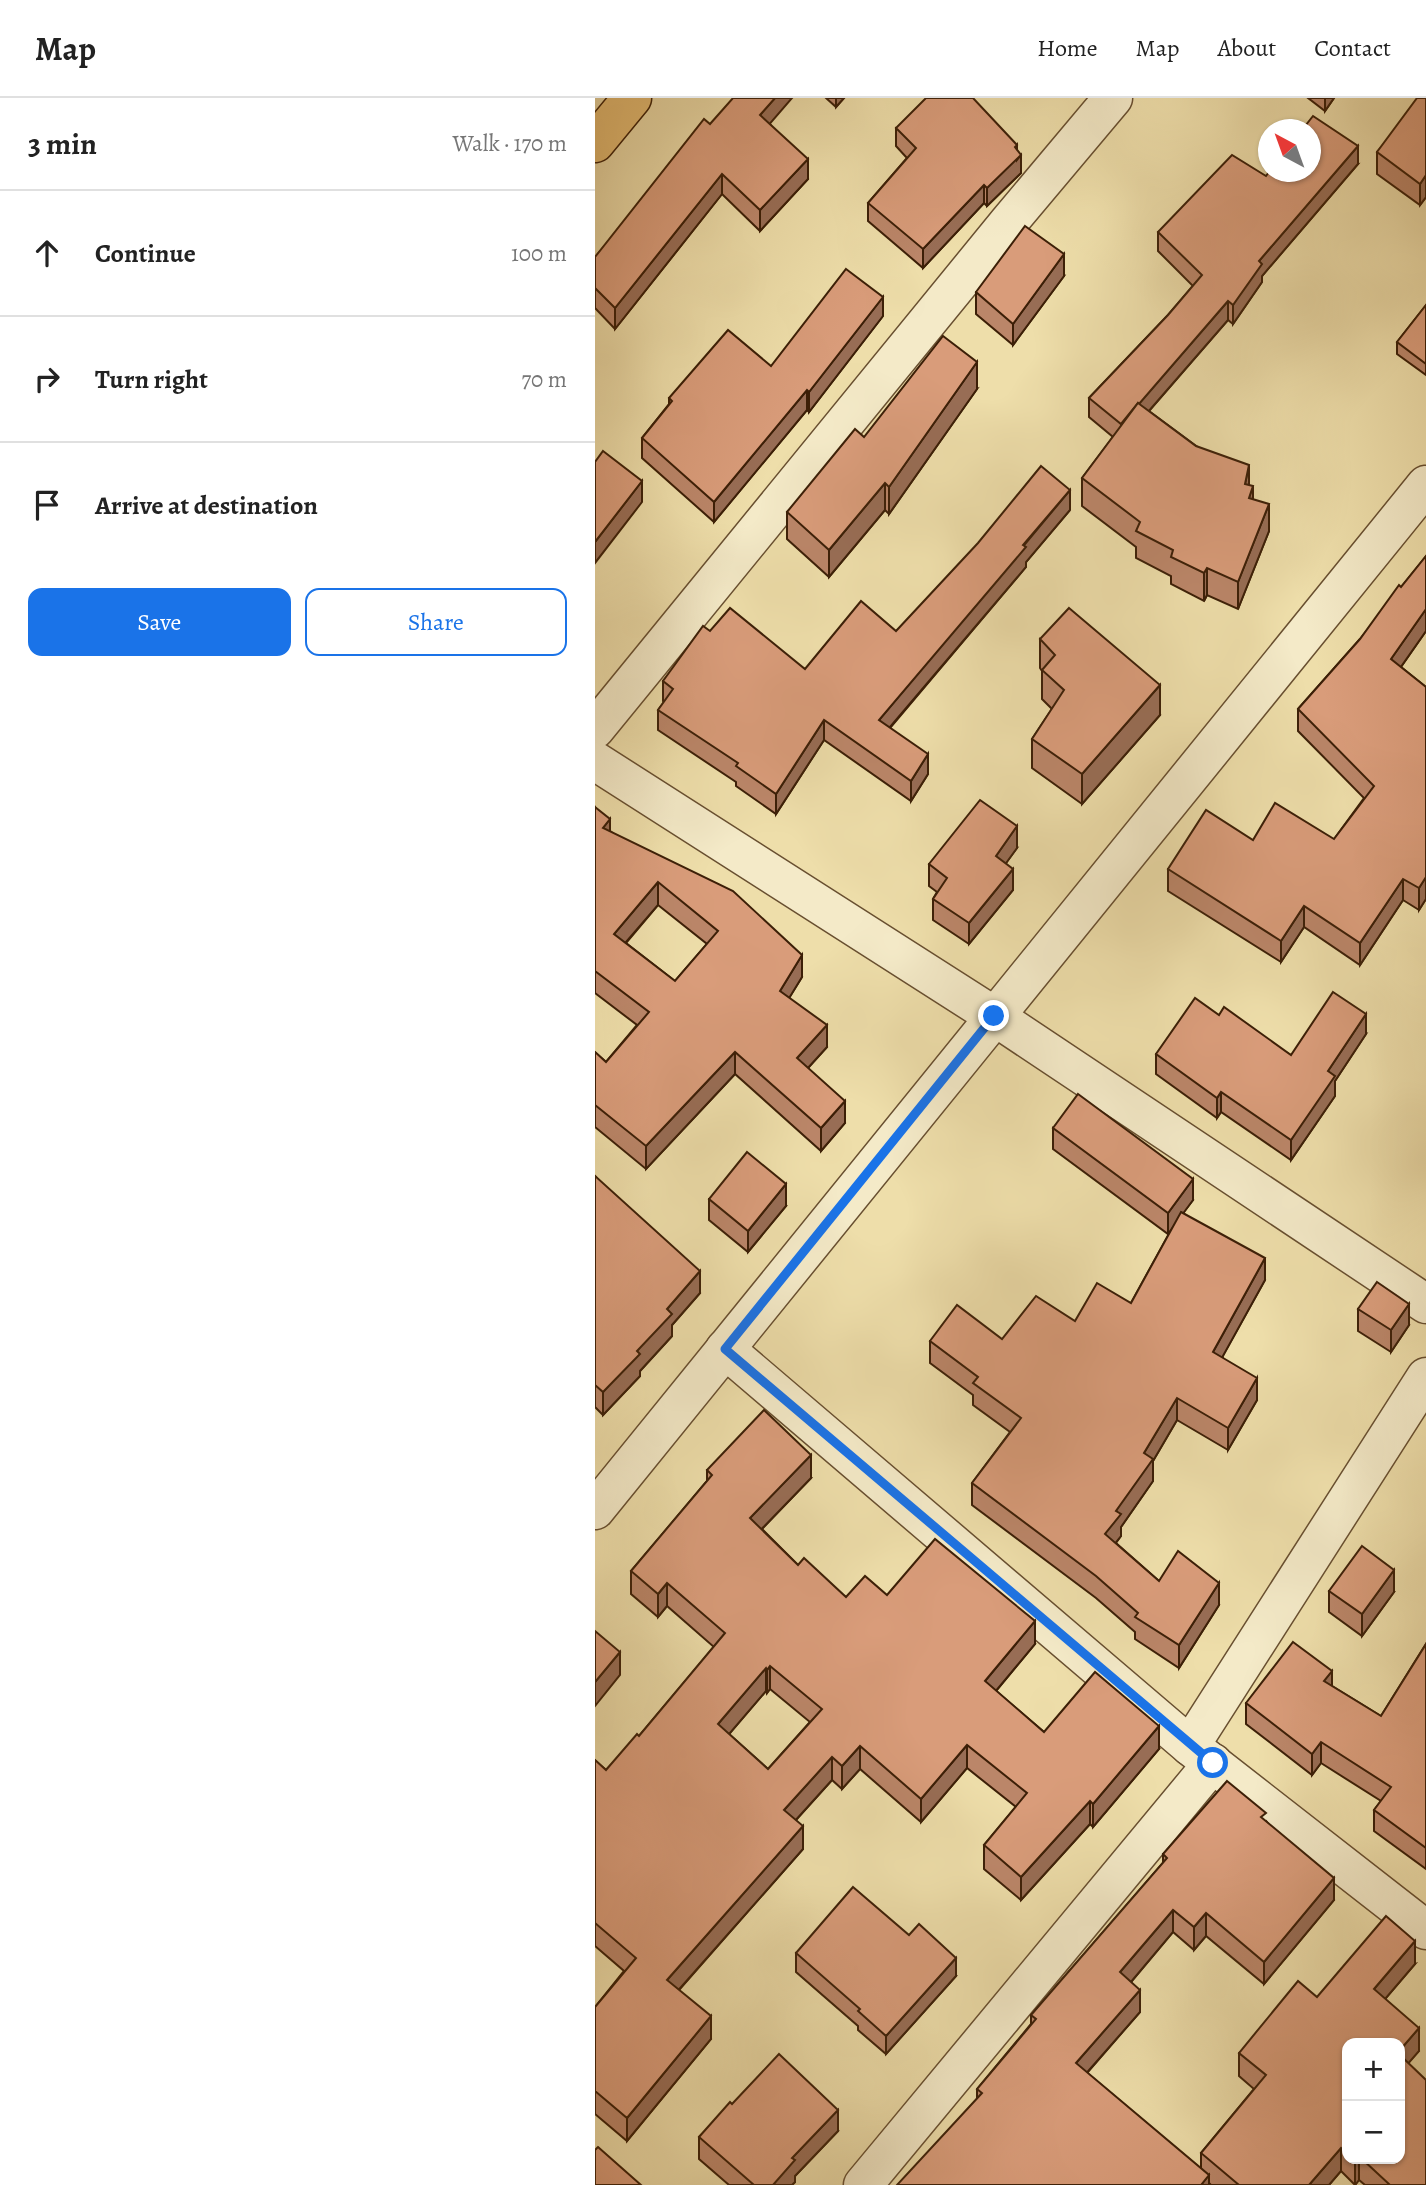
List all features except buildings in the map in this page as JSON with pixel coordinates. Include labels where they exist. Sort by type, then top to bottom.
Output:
[{"type":"main road","points":[[595,143],[632,98]]},
{"type":"street","points":[[595,729],[1008,222],[1113,98]]},
{"type":"street","points":[[595,1510],[1426,485]]},
{"type":"street","points":[[595,761],[994,1016],[1426,1304]]},
{"type":"street","points":[[725,1349],[1202,1755],[1426,1930]]},
{"type":"street","points":[[863,2185],[1202,1755],[1426,1377]]},
{"type":"route","points":[[994,1016],[725,1349],[1213,1763]]}]
